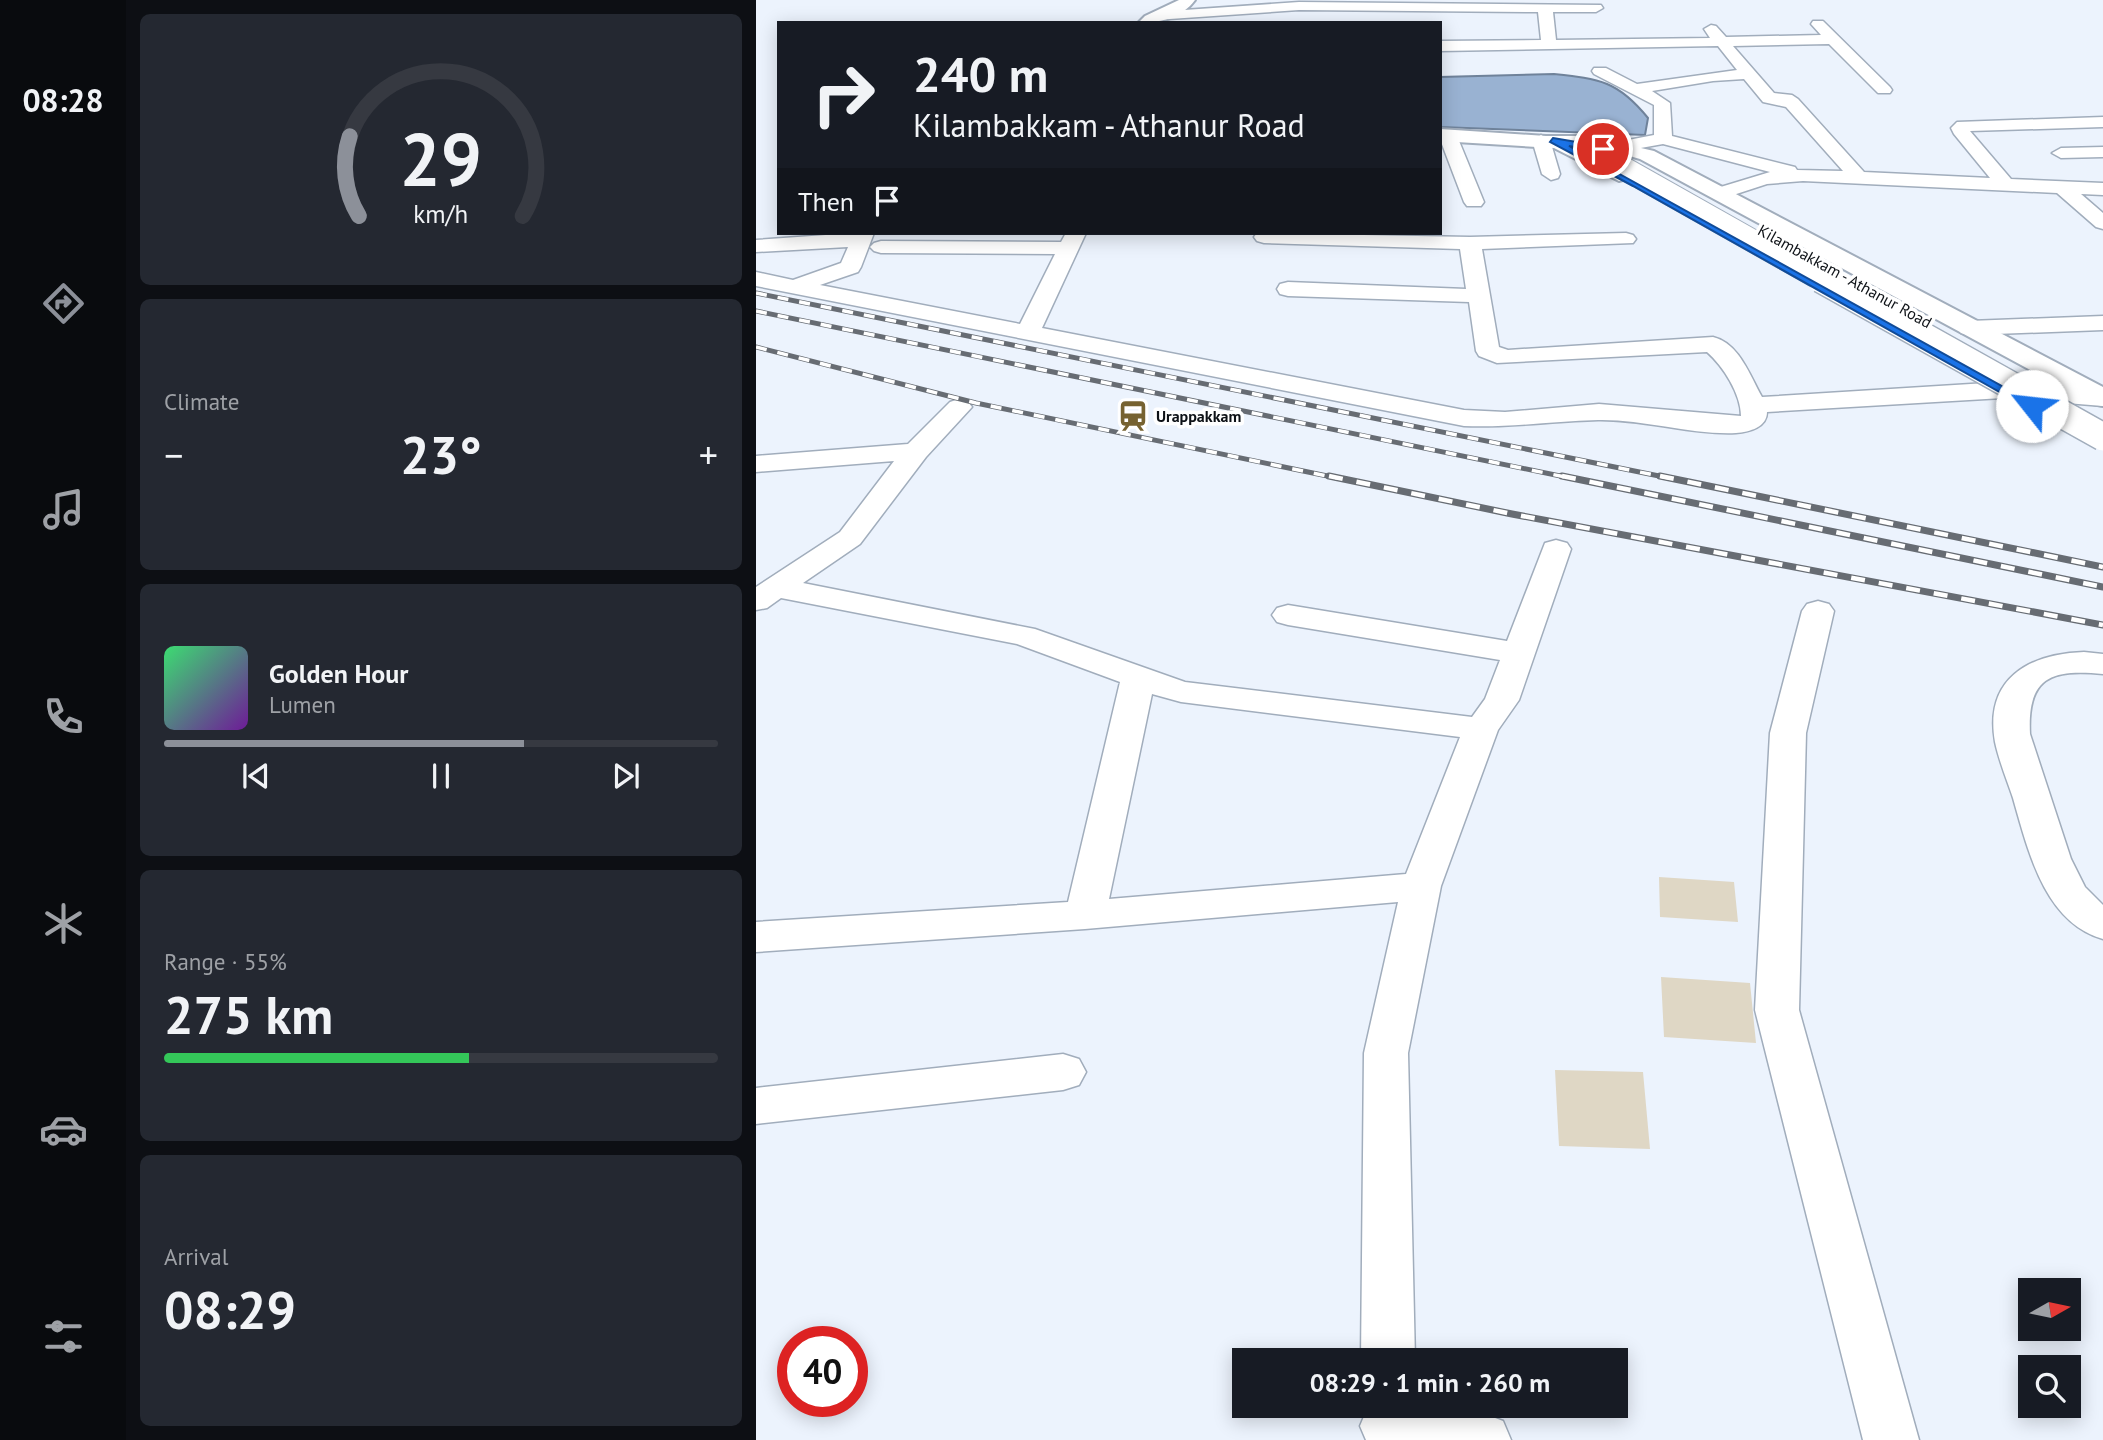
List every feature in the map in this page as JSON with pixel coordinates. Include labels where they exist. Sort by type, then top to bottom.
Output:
[{"type":"street","points":[[1150,19],[1180,8],[1187,0]]},
{"type":"street","points":[[1150,19],[1299,3],[1454,8],[1596,8]]},
{"type":"street","points":[[1454,8],[1454,25]]},
{"type":"street","points":[[1545,8],[1549,45]]},
{"type":"street","points":[[1703,20],[1769,98],[1786,99],[1792,103],[1858,177]]},
{"type":"street","points":[[1818,24],[1884,90]]},
{"type":"street","points":[[1442,46],[1549,45],[1638,38],[1722,41],[1833,39]]},
{"type":"street","points":[[1600,71],[1662,103],[1663,139]]},
{"type":"street","points":[[1635,89],[1713,76],[1748,74]]},
{"type":"street","points":[[2006,185],[1960,128],[2101,116]]},
{"type":"street","points":[[1444,135],[1474,202]]},
{"type":"street","name":"Kilambakkam - Athanur Road","points":[[1444,135],[1547,140],[1624,153],[2103,419]]},
{"type":"street","points":[[1624,146],[1663,139],[1803,175]]},
{"type":"street","points":[[1547,140],[1588,140],[1624,146],[1647,155],[1721,192],[2103,398]]},
{"type":"street","points":[[1547,140],[1551,174]]},
{"type":"street","points":[[1547,140],[2103,447]]},
{"type":"street","name":"Kilambakkam - Athanur Road","points":[[1583,145],[2103,437]]},
{"type":"street","points":[[2060,152],[2103,152]]},
{"type":"street","points":[[1721,192],[1765,178],[1803,175],[2103,189]]},
{"type":"street","points":[[2064,189],[2103,223]]},
{"type":"street","points":[[759,249],[777,225]]},
{"type":"street","points":[[1264,237],[1470,243],[1626,239]]},
{"type":"street","points":[[759,249],[869,240],[1072,240],[1027,334]]},
{"type":"street","points":[[794,286],[850,267],[869,240]]},
{"type":"street","points":[[756,279],[1464,418],[1505,420],[1599,412],[1737,425],[1754,420],[1754,405],[1729,359],[1713,344],[1508,357],[1492,355],[1488,351],[1470,243]]},
{"type":"street","points":[[1288,289],[1479,296]]},
{"type":"street","points":[[1969,328],[2103,323]]},
{"type":"street","points":[[1754,405],[2003,390],[2103,398]]},
{"type":"street","points":[[767,595],[850,538],[908,462],[959,407]]},
{"type":"street","points":[[756,464],[908,462]]},
{"type":"street","points":[[756,482],[908,462]]},
{"type":"street","points":[[1388,1348],[1386,1054],[1421,886],[1481,729],[1502,700],[1556,549]]},
{"type":"street","points":[[767,595],[1024,636],[1059,646],[1138,679],[1181,692],[1266,705],[1481,729]]},
{"type":"street","points":[[1818,611],[1788,733],[1777,1010],[1891,1440]]},
{"type":"street","points":[[1288,615],[1519,653]]},
{"type":"street","points":[[2103,664],[2083,661],[2044,666],[2026,680],[2013,702],[2012,734],[2042,834],[2063,883],[2071,898],[2103,925]]},
{"type":"street","points":[[1085,915],[1138,679]]},
{"type":"street","points":[[756,937],[1085,915],[1421,886]]},
{"type":"street","points":[[756,1106],[1063,1072]]},
{"type":"street","points":[[1388,1424],[1483,1440]]},
{"type":"water","points":[[1554,74],[1596,80],[1627,96],[1648,118],[1645,135],[1442,127],[1442,77]]},
{"type":"building","points":[[1659,877],[1734,882],[1738,922],[1660,917]]},
{"type":"building","points":[[1661,977],[1750,983],[1756,1043],[1664,1037]]},
{"type":"building","points":[[1555,1070],[1643,1072],[1650,1149],[1559,1146]]},
{"type":"railway","points":[[756,293],[1669,478]]},
{"type":"railway","points":[[756,311],[1570,478]]},
{"type":"railway","points":[[756,347],[976,403],[1337,478]]},
{"type":"railway","points":[[1329,476],[1512,514],[2103,625]]},
{"type":"railway","points":[[1562,476],[2103,587]]},
{"type":"railway","points":[[1660,476],[2103,567]]},
{"type":"place","name":"Urappakkam","points":[[1133,416]]},
{"type":"route","points":[[1603,149],[1553,141],[1636,184],[2032,406]]}]
